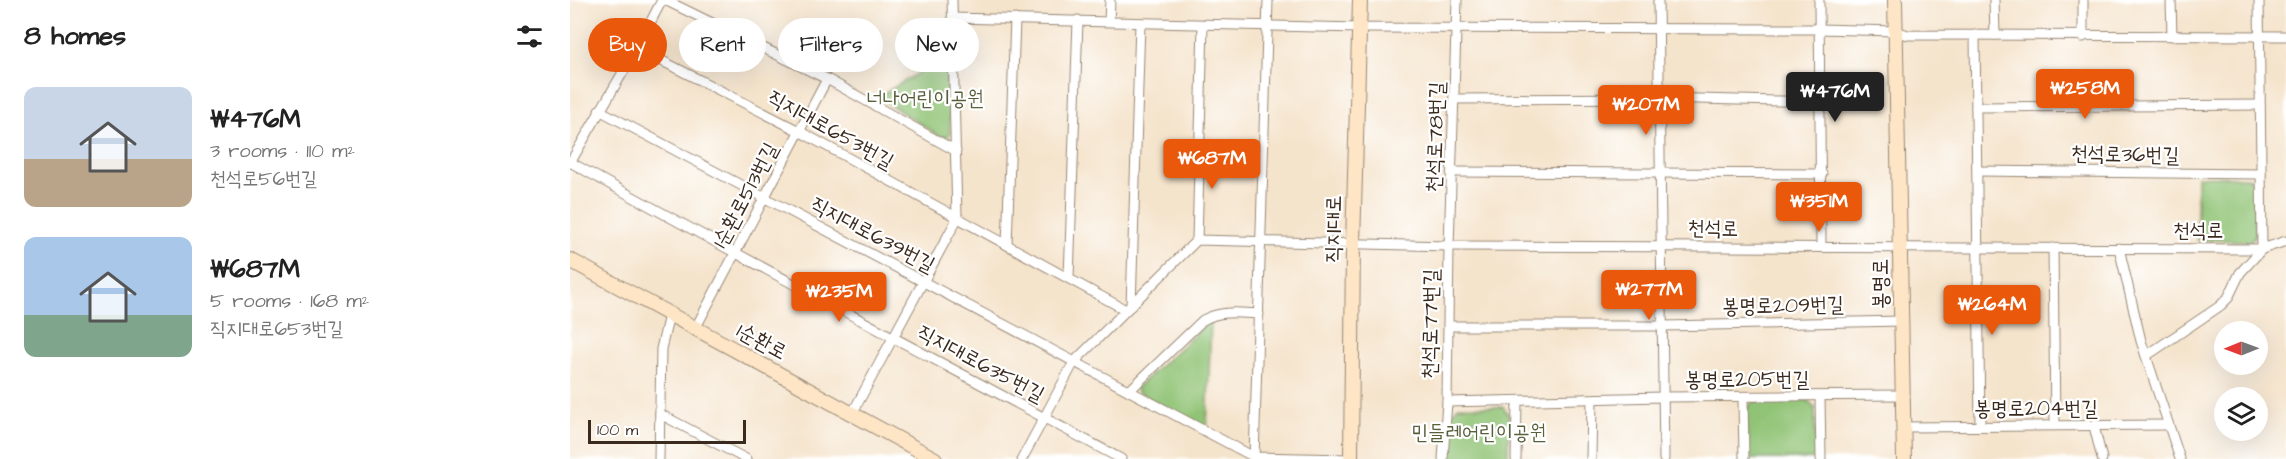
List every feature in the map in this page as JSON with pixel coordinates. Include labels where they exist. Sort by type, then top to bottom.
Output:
[{"type":"street","points":[[654,18],[664,0],[827,79],[956,151]]},
{"type":"street","points":[[952,0],[952,18]]},
{"type":"street","points":[[1109,21],[1110,0]]},
{"type":"street","points":[[1254,458],[1268,0]]},
{"type":"street","name":"직지대로","points":[[1351,459],[1353,244],[1360,0]]},
{"type":"street","name":"천석로78번길","points":[[1449,246],[1457,0]]},
{"type":"street","points":[[1658,0],[1664,459]]},
{"type":"street","points":[[1819,0],[1821,247]]},
{"type":"street","name":"봉명로","points":[[1895,0],[1904,459]]},
{"type":"street","points":[[1994,0],[1995,35]]},
{"type":"street","points":[[2083,0],[2083,37]]},
{"type":"street","points":[[2171,0],[2172,36]]},
{"type":"street","points":[[2146,356],[2220,306],[2228,298],[2240,273],[2262,249],[2259,0]]},
{"type":"street","points":[[979,18],[1359,28],[1820,29],[1896,32],[1908,35],[2286,36]]},
{"type":"street","points":[[1007,244],[1015,19]]},
{"type":"street","points":[[1069,278],[1078,21]]},
{"type":"street","points":[[1128,308],[1136,161],[1140,23]]},
{"type":"street","points":[[1022,459],[1074,362],[1197,240],[1203,25]]},
{"type":"street","points":[[1976,35],[1980,425]]},
{"type":"street","name":"직지대로653번길","points":[[667,63],[799,131],[957,219],[1128,308]]},
{"type":"street","points":[[570,163],[623,72]]},
{"type":"street","points":[[853,412],[957,219],[954,72]]},
{"type":"street","name":"1순환로513번길","points":[[695,329],[827,79]]},
{"type":"street","points":[[1454,99],[1821,102]]},
{"type":"street","points":[[1976,107],[2259,105]]},
{"type":"street","name":"직지대로639번길","points":[[599,111],[1254,458],[1351,459]]},
{"type":"street","name":"직지대로635번길","points":[[570,163],[734,254],[894,336],[1121,459]]},
{"type":"street","name":"천석로36번길","points":[[1977,171],[2260,174]]},
{"type":"street","points":[[1453,172],[1822,174]]},
{"type":"street","points":[[1197,240],[1353,244]]},
{"type":"street","name":"천석로","points":[[1353,244],[2262,249],[2286,241]]},
{"type":"street","name":"천석로77번길","points":[[1443,459],[1447,402],[1449,246]]},
{"type":"street","points":[[2053,248],[2055,425]]},
{"type":"street","points":[[2118,248],[2146,356],[2180,459]]},
{"type":"street","name":"1순환로","points":[[570,260],[936,459]]},
{"type":"street","points":[[1129,391],[1203,320],[1213,315],[1259,314]]},
{"type":"street","points":[[659,459],[661,349],[669,315]]},
{"type":"street","name":"봉명로209번길","points":[[1449,326],[1663,326],[1902,321]]},
{"type":"street","name":"봉명로205번길","points":[[1447,402],[1903,395]]},
{"type":"street","points":[[1820,397],[1821,459]]},
{"type":"street","points":[[1743,398],[1744,459]]},
{"type":"street","points":[[1591,459],[1592,400]]},
{"type":"street","points":[[1516,459],[1517,402]]},
{"type":"street","points":[[660,414],[746,459]]},
{"type":"street","name":"봉명로204번길","points":[[1904,427],[2169,425]]},
{"type":"street","points":[[2094,426],[2102,459]]},
{"type":"green space","name":"너나어린이공원","points":[[920,72],[948,72],[950,135],[942,138],[878,97]]},
{"type":"green space","points":[[2197,176],[2247,177],[2254,181],[2256,233],[2251,241],[2197,240]]},
{"type":"green space","points":[[1211,320],[1207,429],[1137,392],[1136,388]]},
{"type":"green space","points":[[1808,400],[1815,409],[1816,459],[1748,459],[1747,409],[1753,401]]},
{"type":"green space","name":"민들레어린이공원","points":[[1458,406],[1503,407],[1509,415],[1508,459],[1449,459],[1450,416]]}]
